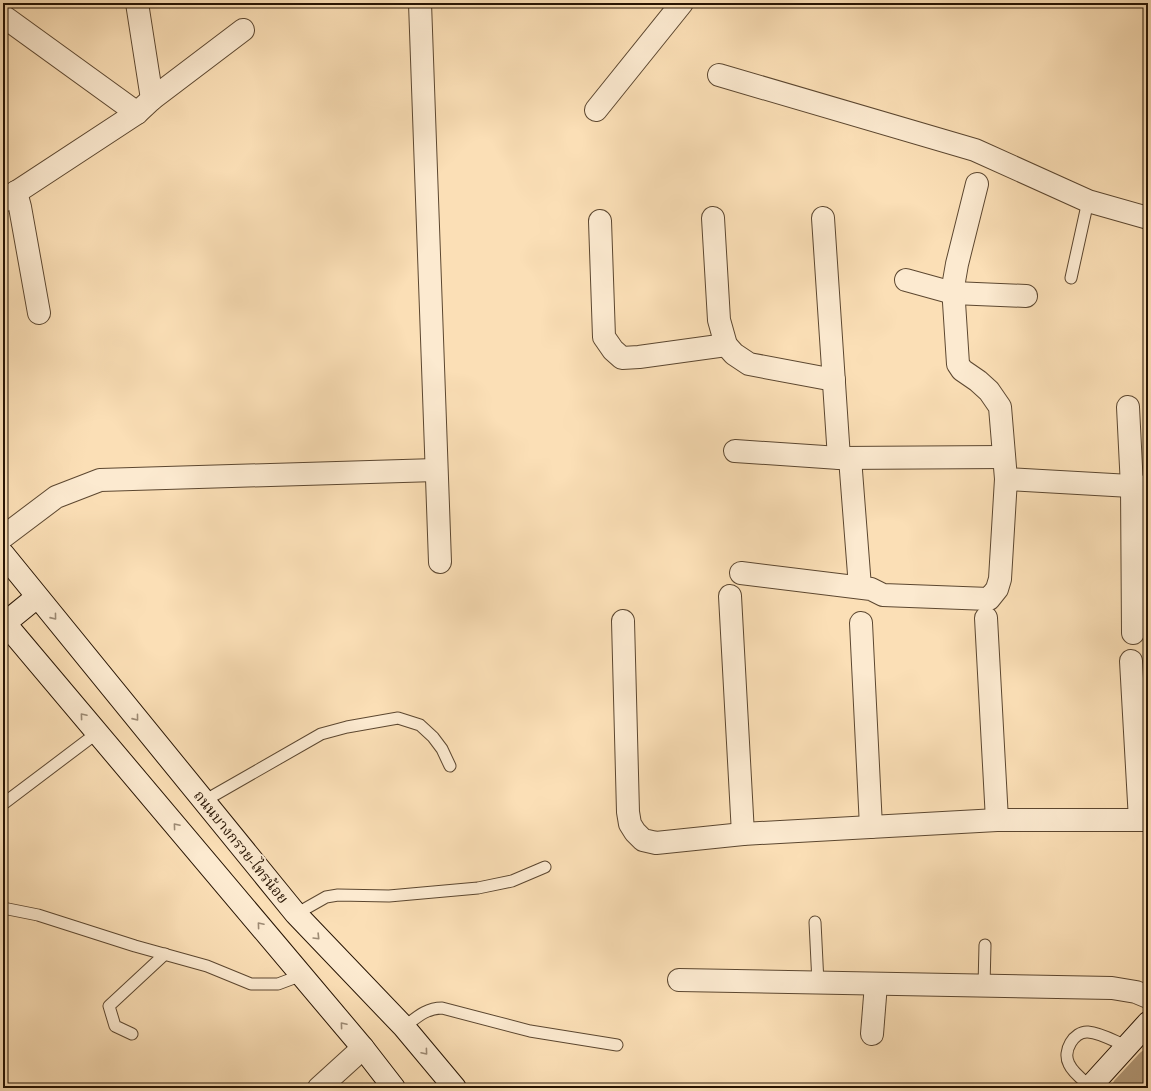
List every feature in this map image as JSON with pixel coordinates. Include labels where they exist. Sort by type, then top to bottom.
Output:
[{"type":"street","points":[[137,3],[144,106]]},
{"type":"street","points":[[420,3],[440,562]]},
{"type":"street","points":[[596,110],[682,3]]},
{"type":"street","points":[[3,16],[144,106]]},
{"type":"street","points":[[39,313],[20,207],[9,196],[144,106],[243,30]]},
{"type":"street","points":[[719,75],[975,150],[1088,202],[1148,218]]},
{"type":"street","points":[[740,572],[860,587],[871,589],[883,595],[989,598],[997,589],[1000,579],[1006,479],[1000,407],[989,391],[962,370],[958,364],[953,292],[957,264],[978,184]]},
{"type":"street","points":[[713,218],[719,320],[726,345],[734,354],[749,364],[834,380]]},
{"type":"street","points":[[823,218],[834,380],[860,587]]},
{"type":"street","points":[[600,221],[604,337],[613,350],[622,358],[726,345]]},
{"type":"street","points":[[906,280],[953,292],[1026,296]]},
{"type":"street","points":[[1128,406],[1140,487],[1133,633]]},
{"type":"street","points":[[735,451],[844,458],[1004,457]]},
{"type":"street","points":[[3,537],[56,496],[100,480],[436,470]]},
{"type":"street","points":[[1006,479],[1140,487]]},
{"type":"street","name":"ถนนบางกรวย-ไทรน้อย","points":[[3,554],[296,914],[404,1027],[455,1088]]},
{"type":"street","points":[[730,596],[743,834]]},
{"type":"street","points":[[38,597],[4,622],[302,975],[363,1048],[394,1088]]},
{"type":"street","points":[[986,618],[997,820]]},
{"type":"street","points":[[623,621],[628,812],[630,824],[643,840],[656,843],[743,834],[997,820],[1144,820],[1131,661]]},
{"type":"street","points":[[860,623],[871,827]]},
{"type":"street","points":[[679,980],[1112,988],[1136,992],[1148,997]]},
{"type":"street","points":[[872,1034],[876,984]]},
{"type":"street","points":[[1090,1087],[1148,1023]]},
{"type":"street","points":[[319,1088],[363,1048]]},
{"type":"lane","points":[[1072,278],[1088,202]]},
{"type":"lane","points":[[204,802],[321,734],[347,727],[398,718],[420,725],[433,736],[442,749],[450,766]]},
{"type":"lane","points":[[3,804],[97,733]]},
{"type":"lane","points":[[296,914],[326,898],[338,895],[389,896],[478,888],[512,881],[544,867]]},
{"type":"lane","points":[[3,908],[38,915],[207,966],[251,984],[278,984],[302,975]]},
{"type":"lane","points":[[815,922],[818,983]]},
{"type":"lane","points":[[984,986],[985,945]]},
{"type":"lane","points":[[132,1034],[115,1026],[110,1006],[165,954]]},
{"type":"lane","points":[[404,1027],[425,1012],[434,1008],[442,1008],[530,1031],[617,1045]]},
{"type":"lane","points":[[1090,1087],[1074,1071],[1068,1062],[1068,1052],[1072,1040],[1078,1034],[1086,1032],[1097,1033],[1126,1046]]},
{"type":"waterway","points":[[1123,1088],[1148,1061]]}]
